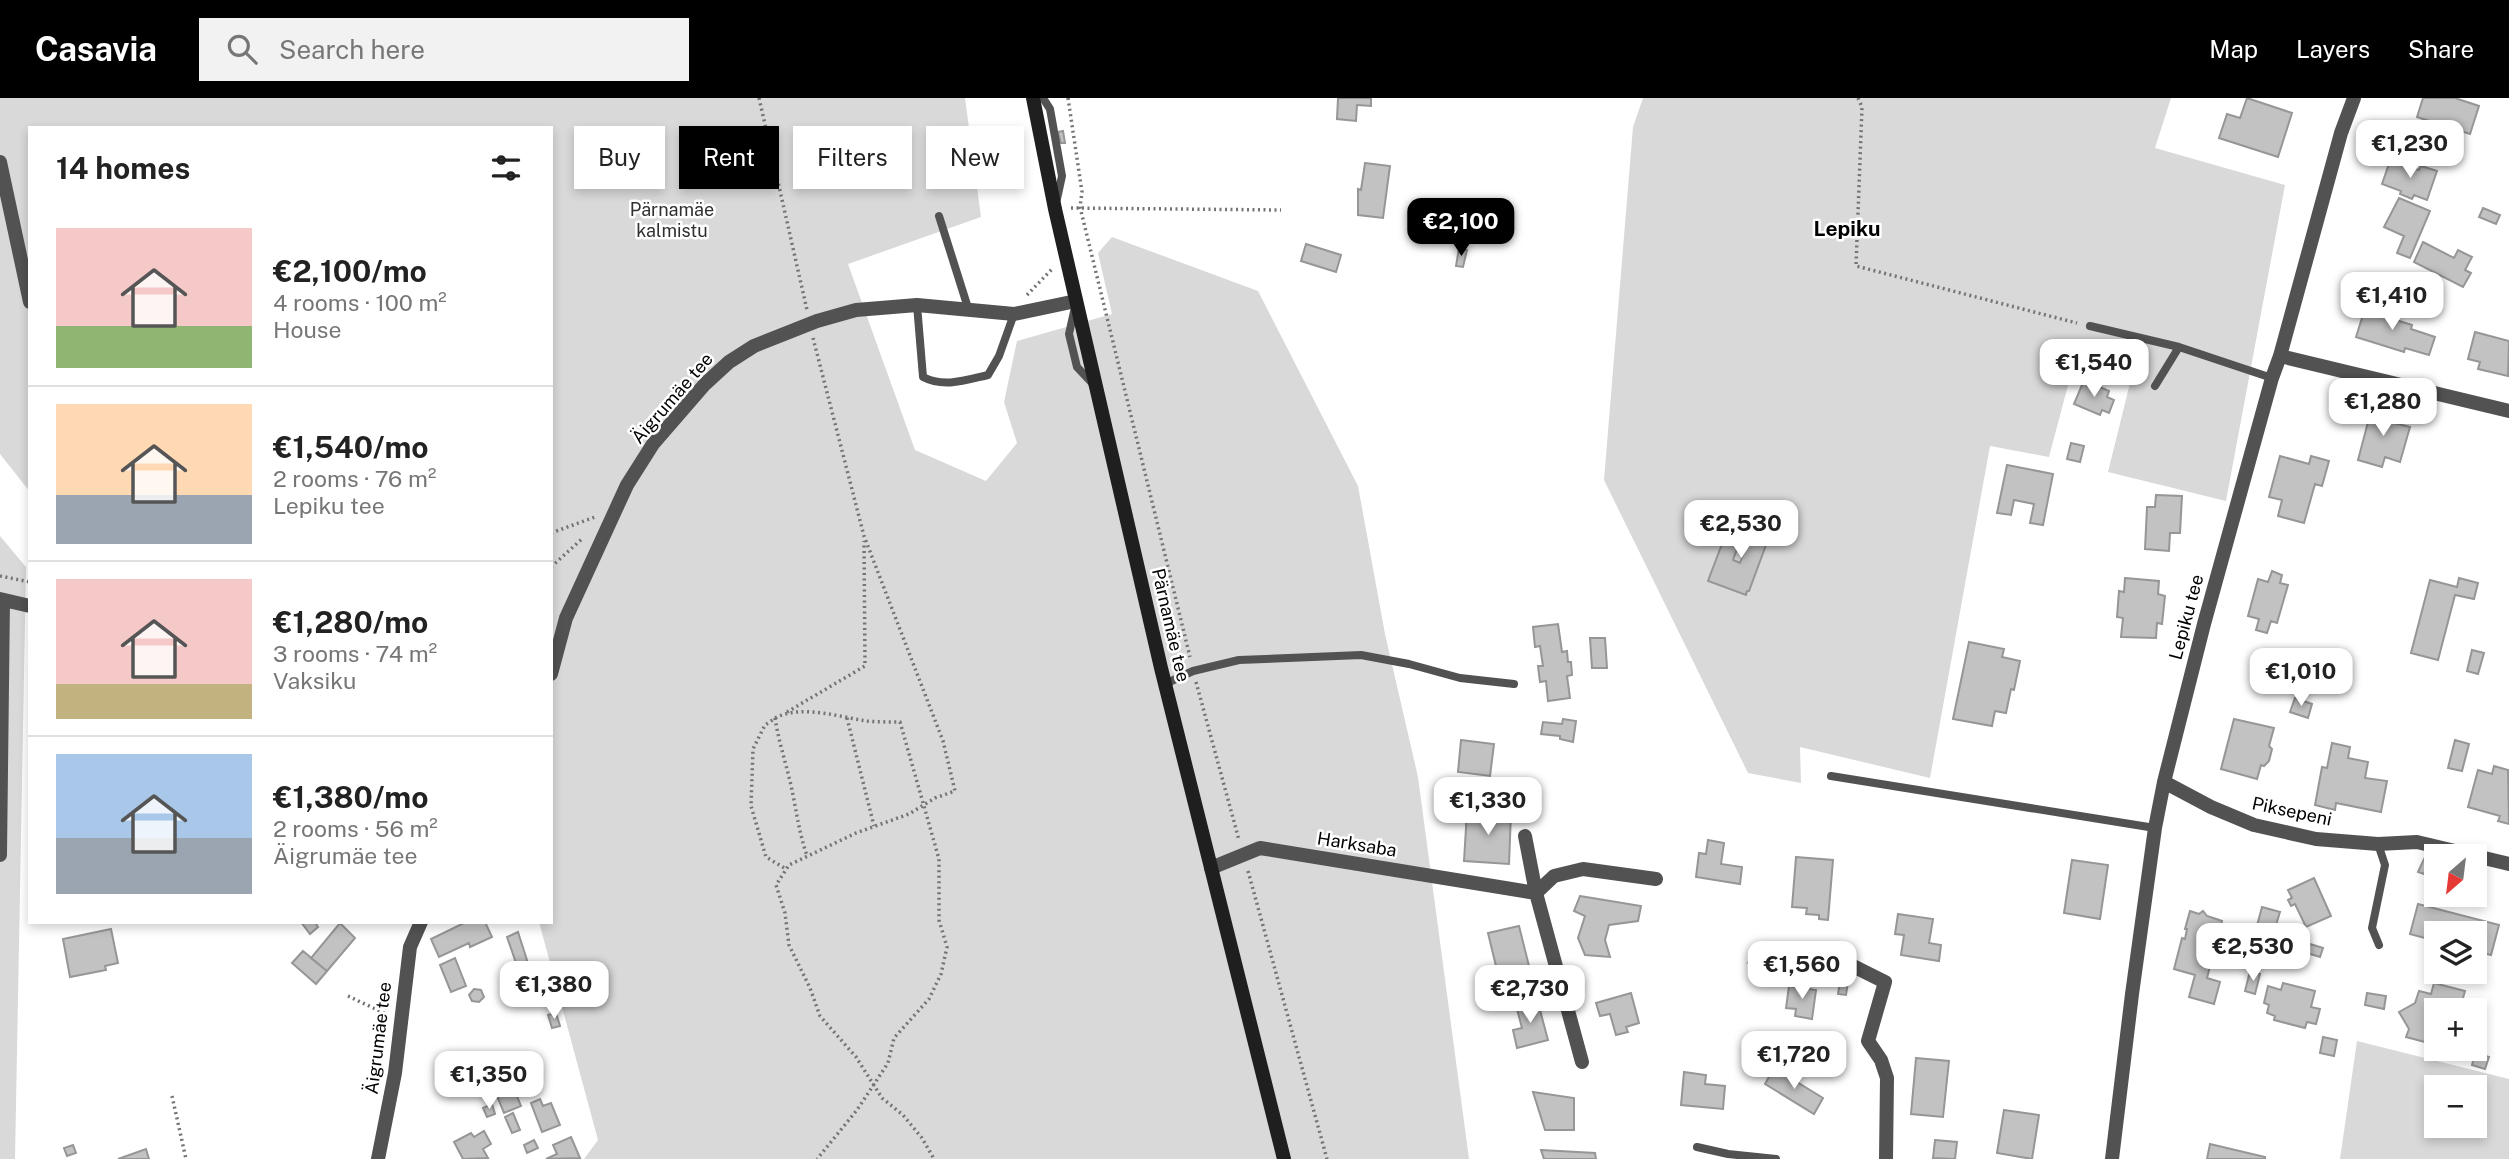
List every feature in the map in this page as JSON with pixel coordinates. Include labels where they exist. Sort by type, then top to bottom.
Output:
[{"type":"main road","name":"Pärnamäe tee","points":[[1033,98],[1055,209],[1165,684],[1284,1159]]},
{"type":"street","name":"Lepiku tee","points":[[2112,1159],[2155,828],[2164,782],[2204,624],[2272,378],[2341,133],[2354,98]]},
{"type":"street","points":[[0,162],[28,293]]},
{"type":"street","name":"Äigrumäe tee","points":[[553,667],[566,618],[613,510],[653,444],[705,384],[729,362],[754,346],[810,324],[856,310],[917,305],[1011,314],[1076,301]]},
{"type":"street","points":[[2280,356],[2509,411]]},
{"type":"street","points":[[0,855],[2,600],[28,606]]},
{"type":"street","name":"Piksepeni","points":[[2164,782],[2253,825],[2316,839],[2378,844],[2417,842],[2509,864]]},
{"type":"street","points":[[1525,836],[1536,893],[1581,1062]]},
{"type":"street","name":"Harksaba","points":[[1211,868],[1260,848],[1536,893]]},
{"type":"street","points":[[1536,893],[1554,876],[1583,869],[1656,879]]},
{"type":"street","name":"Äigrumäe tee","points":[[378,1159],[391,1099],[410,947],[419,924]]},
{"type":"street","points":[[1839,959],[1885,982],[1868,1041],[1881,1060],[1887,1078],[1886,1159]]},
{"type":"lane","points":[[1043,98],[1049,109],[1062,176],[1055,209]]},
{"type":"lane","points":[[939,216],[969,311]]},
{"type":"lane","points":[[917,305],[923,377],[934,383],[957,382],[988,374],[999,356],[1011,314]]},
{"type":"lane","points":[[2090,326],[2179,347],[2272,378]]},
{"type":"lane","points":[[2155,386],[2179,347]]},
{"type":"lane","points":[[1165,684],[1193,671],[1239,660],[1361,655],[1460,678],[1514,684]]},
{"type":"lane","points":[[1831,776],[2155,828]]},
{"type":"lane","points":[[2378,844],[2385,865],[2372,928],[2379,945]]},
{"type":"lane","points":[[1697,1147],[1728,1154],[1776,1159]]},
{"type":"path","points":[[759,98],[810,324],[864,536],[943,741],[955,791],[789,865],[776,885],[785,913],[789,945],[820,1016],[856,1057],[882,1098],[903,1115],[922,1138],[934,1159]]},
{"type":"path","points":[[1068,98],[1082,192],[1080,207],[1091,257],[1193,671],[1327,1159]]},
{"type":"path","points":[[1858,98],[1862,107],[1856,266],[2090,326]]},
{"type":"path","points":[[1055,209],[1080,207],[1281,210]]},
{"type":"path","points":[[1011,314],[1057,264],[1091,257]]},
{"type":"path","points":[[553,532],[613,510]]},
{"type":"path","points":[[786,869],[766,857],[751,806],[754,749],[765,725],[866,666],[864,536]]},
{"type":"path","points":[[0,576],[28,582]]},
{"type":"path","points":[[775,718],[786,712],[900,722],[939,859],[939,920],[947,947],[942,974],[929,999],[894,1038],[888,1063],[857,1110],[817,1159]]},
{"type":"path","points":[[775,718],[793,795],[796,822],[807,856]]},
{"type":"path","points":[[847,718],[874,826]]},
{"type":"path","points":[[348,996],[400,1021]]},
{"type":"path","points":[[172,1096],[186,1159]]},
{"type":"green space","name":"Pärnamäe kalmistu","points":[[0,98],[965,98],[969,126],[926,126],[926,189],[977,189],[981,217],[848,264],[915,450],[986,481],[1017,443],[1004,402],[1017,341],[1112,314],[1098,253],[1112,237],[1258,291],[1358,486],[1385,634],[1418,777],[1469,1159],[584,1159],[598,1140],[540,924],[553,924],[553,126],[28,126],[28,489],[0,454]]},
{"type":"green space","points":[[1643,98],[2171,98],[2155,148],[2285,185],[2226,501],[2108,472],[2130,383],[2071,374],[2049,457],[1990,446],[1930,778],[1800,747],[1801,783],[1748,773],[1604,480],[1633,127]]},
{"type":"green space","points":[[0,536],[26,567],[15,1159],[0,1159]]},
{"type":"green space","points":[[2357,1041],[2424,1058],[2424,1061],[2437,1061],[2509,1079],[2509,1159],[2340,1159]]},
{"type":"building","points":[[1338,98],[1371,98],[1371,106],[1357,105],[1356,121],[1337,119]]},
{"type":"building","points":[[2247,98],[2292,113],[2278,157],[2219,138],[2227,114],[2240,118]]},
{"type":"building","points":[[2423,98],[2455,98],[2479,106],[2470,134],[2417,117]]},
{"type":"building","points":[[1063,131],[1065,143],[1061,143],[1058,132]]},
{"type":"building","points":[[2390,161],[2419,170],[2421,166],[2437,171],[2427,200],[2414,195],[2412,199],[2400,194],[2401,191],[2382,184]]},
{"type":"building","points":[[1365,163],[1390,166],[1383,218],[1358,215],[1358,189],[1361,190]]},
{"type":"building","points":[[2399,198],[2430,211],[2410,258],[2397,253],[2404,236],[2384,227]]},
{"type":"building","points":[[2483,208],[2500,215],[2496,224],[2479,217]]},
{"type":"building","points":[[1434,209],[1466,216],[1463,229],[1431,222]]},
{"type":"building","points":[[2423,242],[2454,258],[2458,250],[2472,257],[2465,270],[2471,273],[2463,287],[2414,262]]},
{"type":"building","points":[[1306,244],[1341,255],[1336,272],[1301,261]]},
{"type":"building","points":[[1459,248],[1467,250],[1463,267],[1456,266]]},
{"type":"building","points":[[2367,302],[2386,308],[2383,316],[2412,325],[2411,329],[2435,337],[2429,355],[2405,348],[2404,352],[2356,337]]},
{"type":"building","points":[[2475,332],[2509,341],[2508,376],[2478,369],[2480,362],[2468,359]]},
{"type":"building","points":[[2084,380],[2109,391],[2107,397],[2114,400],[2109,413],[2102,410],[2100,415],[2074,404]]},
{"type":"building","points":[[2372,407],[2397,414],[2394,423],[2410,427],[2400,462],[2385,457],[2382,467],[2358,460]]},
{"type":"building","points":[[2071,443],[2084,446],[2080,462],[2067,459]]},
{"type":"building","points":[[2280,456],[2309,464],[2311,456],[2329,461],[2322,486],[2315,484],[2304,523],[2278,516],[2282,500],[2269,497]]},
{"type":"building","points":[[2007,465],[2053,474],[2043,525],[2030,523],[2034,504],[2014,500],[2011,515],[1997,513]]},
{"type":"building","points":[[2156,495],[2182,496],[2180,533],[2170,533],[2169,551],[2145,549],[2147,507],[2155,507]]},
{"type":"building","points":[[1756,520],[1773,526],[1746,595],[1708,581],[1725,536],[1740,541],[1733,560],[1740,563]]},
{"type":"building","points":[[2272,571],[2282,575],[2280,583],[2288,585],[2277,623],[2271,621],[2267,633],[2256,630],[2259,619],[2248,616],[2258,579],[2268,582]]},
{"type":"building","points":[[2125,578],[2159,581],[2158,594],[2165,596],[2162,624],[2157,623],[2156,638],[2121,637],[2123,618],[2117,617],[2119,591],[2124,592]]},
{"type":"building","points":[[2459,578],[2478,583],[2474,599],[2455,595],[2438,660],[2411,653],[2430,580],[2457,587]]},
{"type":"building","points":[[1558,624],[1562,652],[1567,651],[1568,662],[1571,662],[1572,675],[1567,676],[1570,698],[1548,701],[1546,681],[1540,682],[1538,666],[1543,666],[1540,646],[1535,647],[1533,627]]},
{"type":"building","points":[[1590,638],[1605,638],[1607,668],[1592,668]]},
{"type":"building","points":[[1969,642],[2004,649],[2002,657],[2020,661],[2006,713],[1995,711],[1992,726],[1953,719]]},
{"type":"building","points":[[2472,650],[2484,653],[2478,674],[2467,671]]},
{"type":"building","points":[[2295,698],[2312,704],[2308,718],[2290,712]]},
{"type":"building","points":[[1563,719],[1576,721],[1573,742],[1560,739],[1560,736],[1541,734],[1543,722],[1562,724]]},
{"type":"building","points":[[2234,719],[2274,728],[2269,746],[2272,749],[2269,761],[2264,766],[2261,765],[2257,779],[2221,769]]},
{"type":"building","points":[[1461,740],[1494,744],[1490,776],[1458,772]]},
{"type":"building","points":[[2455,740],[2469,744],[2462,771],[2448,768]]},
{"type":"building","points":[[2332,743],[2350,747],[2348,758],[2368,762],[2365,778],[2387,781],[2381,812],[2336,803],[2335,810],[2315,805],[2322,767],[2327,768]]},
{"type":"building","points":[[2494,766],[2508,770],[2509,824],[2498,821],[2500,816],[2468,807],[2478,770],[2492,774]]},
{"type":"building","points":[[1467,811],[1511,813],[1509,864],[1464,861]]},
{"type":"building","points":[[1708,840],[1724,843],[1721,864],[1742,867],[1740,884],[1696,877],[1699,853],[1706,854]]},
{"type":"building","points":[[1796,857],[1833,860],[1828,920],[1819,919],[1819,915],[1806,914],[1807,908],[1792,907]]},
{"type":"building","points":[[2424,859],[2424,874],[2418,872]]},
{"type":"building","points":[[2072,860],[2108,865],[2100,919],[2064,913]]},
{"type":"building","points":[[2314,878],[2331,916],[2306,927],[2295,904],[2291,906],[2288,900],[2292,898],[2288,890]]},
{"type":"building","points":[[1580,896],[1641,906],[1638,921],[1609,925],[1605,940],[1610,957],[1585,955],[1578,938],[1585,916],[1574,911]]},
{"type":"building","points":[[2418,904],[2484,921],[2424,921],[2424,938],[2410,934]]},
{"type":"building","points":[[2262,907],[2280,912],[2272,938],[2255,933]]},
{"type":"building","points":[[2190,911],[2199,914],[2203,911],[2207,916],[2222,921],[2207,978],[2220,982],[2214,1004],[2189,997],[2195,975],[2174,969],[2182,938],[2185,939]]},
{"type":"building","points":[[1898,914],[1933,919],[1929,943],[1941,945],[1939,961],[1901,955],[1904,935],[1895,934]]},
{"type":"building","points":[[2487,922],[2499,925],[2491,955],[2487,954]]},
{"type":"building","points":[[302,924],[316,924],[318,927],[310,934]]},
{"type":"building","points":[[339,924],[355,938],[327,971],[311,958]]},
{"type":"building","points":[[462,924],[486,924],[492,937],[470,947],[469,943],[439,957],[431,939]]},
{"type":"building","points":[[1519,926],[1530,970],[1518,973],[1514,966],[1496,966],[1488,933]]},
{"type":"building","points":[[111,929],[118,963],[105,966],[106,970],[70,977],[63,939]]},
{"type":"building","points":[[518,932],[533,979],[523,983],[507,937]]},
{"type":"building","points":[[2310,944],[2323,948],[2320,957],[2307,953]]},
{"type":"building","points":[[1754,946],[1764,950],[1758,966],[1748,963]]},
{"type":"building","points":[[303,951],[327,971],[316,984],[292,963]]},
{"type":"building","points":[[455,958],[466,986],[451,992],[440,965]]},
{"type":"building","points":[[2250,971],[2260,974],[2255,994],[2245,991]]},
{"type":"building","points":[[1840,982],[1848,982],[1846,995],[1838,994]]},
{"type":"building","points":[[2283,983],[2315,991],[2311,1007],[2320,1009],[2316,1024],[2307,1022],[2305,1028],[2274,1020],[2275,1016],[2267,1013],[2269,1005],[2264,1003],[2268,986],[2281,990]]},
{"type":"building","points":[[2434,984],[2465,991],[2463,998],[2424,998],[2424,1042],[2406,1037],[2409,1029],[2399,1012],[2415,1003],[2419,991],[2431,994]]},
{"type":"building","points":[[1789,986],[1816,990],[1812,1019],[1795,1016],[1796,1009],[1786,1008]]},
{"type":"building","points":[[474,989],[481,990],[484,997],[479,1002],[472,1001],[469,995]]},
{"type":"building","points":[[1631,993],[1639,1023],[1626,1027],[1628,1032],[1616,1035],[1610,1014],[1600,1016],[1596,1003]]},
{"type":"building","points":[[2367,993],[2386,996],[2384,1009],[2365,1005]]},
{"type":"building","points":[[1537,999],[1548,1040],[1517,1048],[1513,1030],[1522,1028],[1516,1005]]},
{"type":"building","points":[[556,1013],[560,1026],[552,1028],[548,1015]]},
{"type":"building","points":[[2323,1037],[2337,1040],[2334,1056],[2320,1053]]},
{"type":"building","points":[[2489,1057],[2485,1069],[2472,1065],[2473,1061],[2487,1061]]},
{"type":"building","points":[[1916,1058],[1949,1061],[1943,1117],[1911,1114]]},
{"type":"building","points":[[1774,1068],[1823,1098],[1814,1114],[1765,1084]]},
{"type":"building","points":[[1684,1072],[1706,1075],[1705,1084],[1725,1086],[1723,1109],[1681,1105]]},
{"type":"building","points":[[514,1089],[521,1106],[504,1113],[497,1096]]},
{"type":"building","points":[[1533,1092],[1574,1098],[1574,1130],[1545,1130]]},
{"type":"building","points":[[540,1099],[543,1106],[551,1103],[560,1125],[542,1132],[531,1103]]},
{"type":"building","points":[[492,1104],[495,1114],[487,1117],[483,1108]]},
{"type":"building","points":[[2004,1110],[2039,1115],[2032,1159],[1997,1153]]},
{"type":"building","points":[[513,1113],[520,1130],[512,1133],[505,1117]]},
{"type":"building","points":[[484,1131],[491,1144],[483,1149],[488,1158],[463,1159],[454,1142],[471,1133],[474,1137]]},
{"type":"building","points":[[571,1137],[580,1158],[546,1159],[557,1154],[553,1145]]},
{"type":"building","points":[[534,1140],[538,1148],[527,1153],[524,1145]]},
{"type":"building","points":[[1935,1140],[1957,1142],[1955,1159],[1933,1158]]},
{"type":"building","points":[[2210,1144],[2265,1157],[2265,1159],[2207,1159]]},
{"type":"building","points":[[73,1145],[76,1153],[67,1156],[64,1148]]},
{"type":"building","points":[[146,1149],[149,1159],[118,1159]]},
{"type":"building","points":[[1541,1150],[1595,1153],[1596,1159],[1544,1159]]},
{"type":"district","name":"Lepiku","points":[[1847,228]]}]
